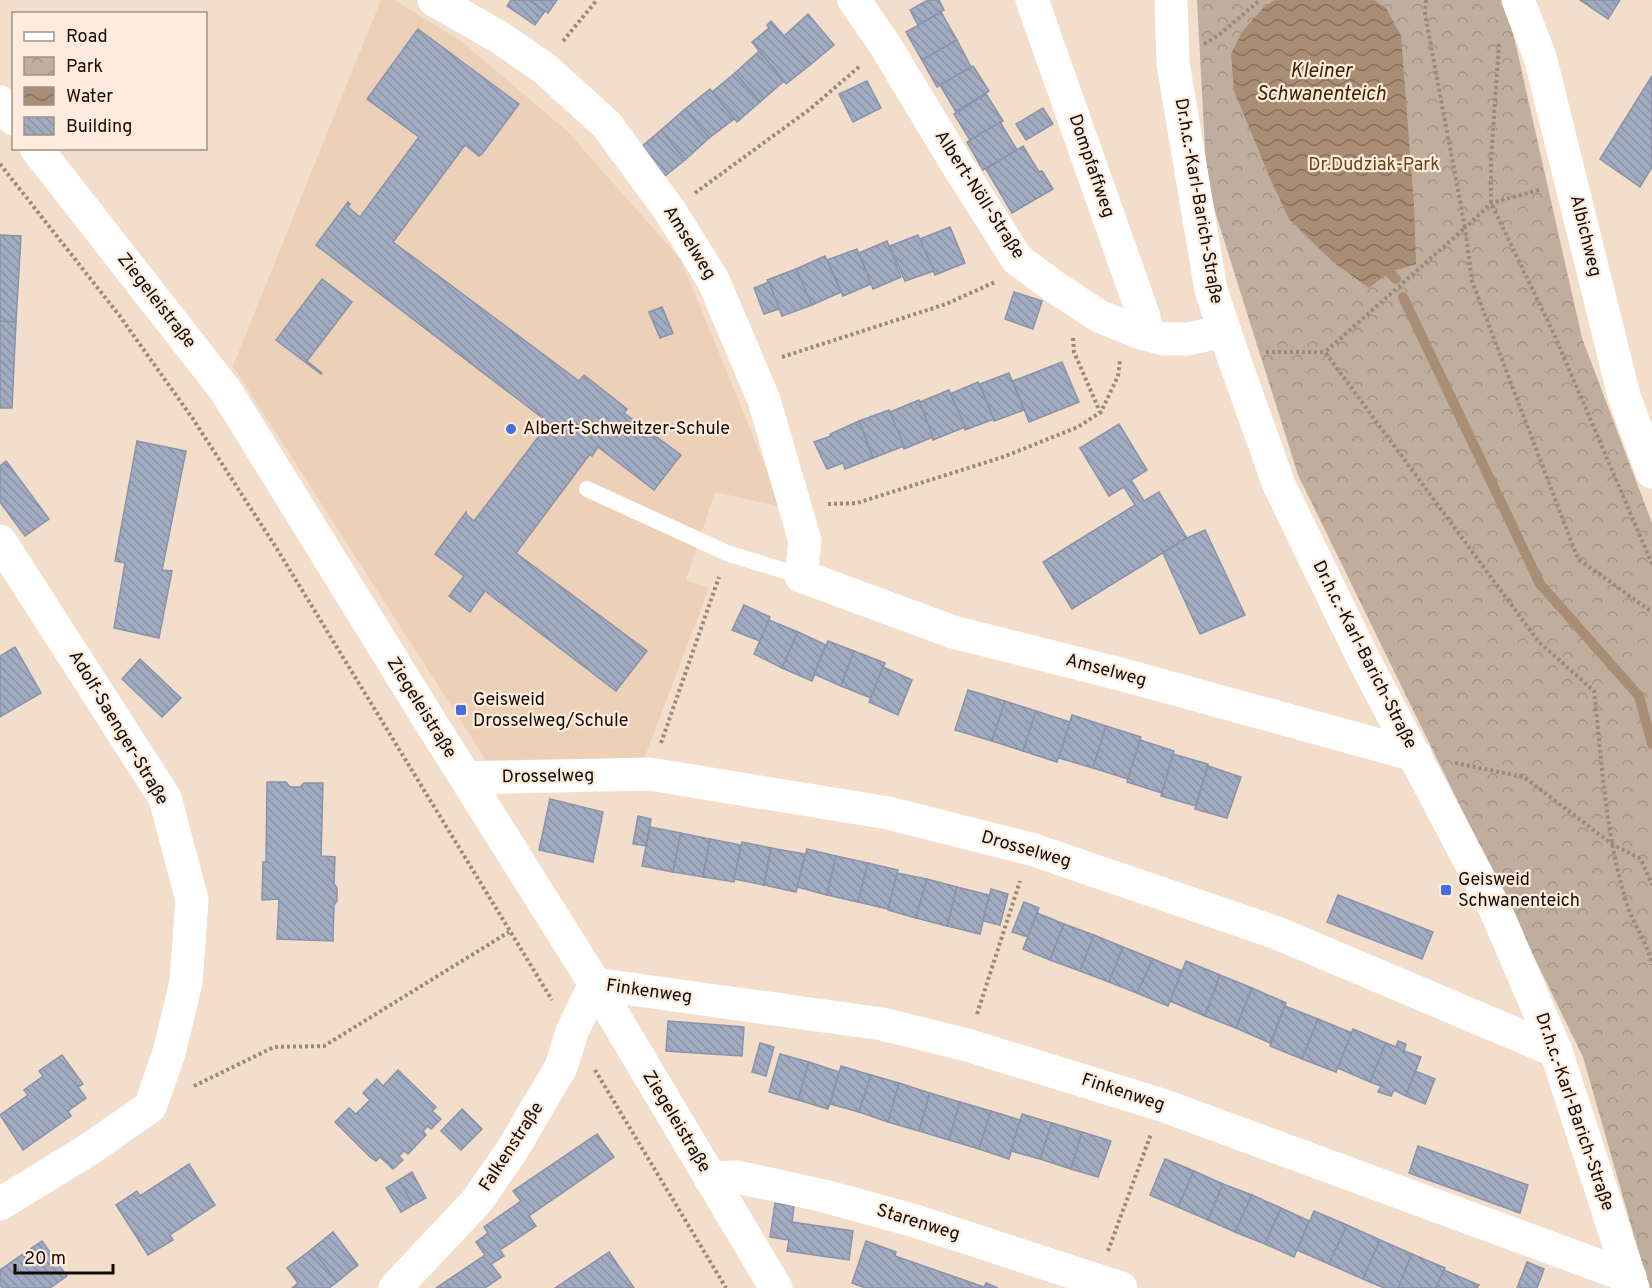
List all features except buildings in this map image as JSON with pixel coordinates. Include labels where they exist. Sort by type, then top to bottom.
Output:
[{"type":"street","name":"Amselweg","points":[[434,0],[499,37],[544,68],[607,125],[670,211],[713,280],[764,400],[805,541],[801,576],[953,632],[1120,674],[1415,755]]},
{"type":"street","name":"Albert-Nöll-Straße","points":[[854,0],[885,45],[1017,259],[1099,316],[1164,339],[1228,342]]},
{"type":"street","name":"Dompfaffweg","points":[[1032,0],[1144,317],[1145,334]]},
{"type":"street","name":"Dr.h.c.-Karl-Barich-Straße","points":[[1171,0],[1173,63],[1211,290],[1228,342],[1280,485],[1364,660],[1496,911],[1556,1051],[1632,1283]]},
{"type":"street","name":"Albichweg","points":[[1518,0],[1540,57],[1624,396],[1652,472]]},
{"type":"street","points":[[0,102],[12,117]]},
{"type":"street","name":"Ziegeleistraße","points":[[38,150],[226,390],[595,984],[776,1288]]},
{"type":"street","name":"Adolf-Saenger-Straße","points":[[0,541],[165,798],[192,900],[186,982],[169,1053],[150,1107]]},
{"type":"street","name":"Drosselweg","points":[[465,778],[650,774],[888,813],[1031,849],[1277,933],[1556,1051]]},
{"type":"street","name":"Falkenstraße","points":[[395,1288],[476,1202],[511,1152],[561,1067],[572,1032],[595,984]]},
{"type":"street","name":"Finkenweg","points":[[595,984],[882,1024],[967,1045],[1162,1105],[1632,1283]]},
{"type":"street","points":[[0,1204],[88,1150],[150,1107]]},
{"type":"street","name":"Starenweg","points":[[710,1178],[737,1177],[835,1199],[912,1220],[1109,1284]]},
{"type":"lane","name":"Amselweg","points":[[586,489],[727,553],[801,576]]},
{"type":"path","points":[[544,68],[597,0]]},
{"type":"path","points":[[1219,35],[1260,0]]},
{"type":"path","points":[[1426,0],[1425,14],[1465,228],[1472,281],[1578,559],[1652,612]]},
{"type":"path","points":[[1499,34],[1491,160],[1491,203],[1554,334],[1652,564]]},
{"type":"path","points":[[670,211],[810,109],[863,63]]},
{"type":"path","points":[[0,164],[119,315],[193,419],[277,549],[726,1288]]},
{"type":"path","points":[[1326,352],[1491,203],[1544,189]]},
{"type":"path","points":[[749,367],[946,304],[1003,278]]},
{"type":"path","points":[[1081,304],[1075,315],[1074,352],[1101,412]]},
{"type":"path","points":[[1228,342],[1326,352],[1538,641],[1594,691],[1612,843],[1626,903],[1648,948],[1652,965]]},
{"type":"path","points":[[819,504],[857,503],[1003,457],[1078,427],[1101,412],[1118,376]]},
{"type":"path","points":[[650,774],[727,553]]},
{"type":"path","points":[[1415,755],[1524,777],[1612,843],[1641,859],[1652,885]]},
{"type":"path","points":[[967,1045],[1031,849]]},
{"type":"path","points":[[150,1107],[274,1047],[324,1046],[509,932]]},
{"type":"path","points":[[1109,1284],[1162,1105]]},
{"type":"shaded area","name":"Albert-Schweitzer-Schule","points":[[381,0],[394,0],[461,41],[568,132],[681,260],[782,507],[715,492],[686,580],[709,588],[644,759],[486,760],[233,366]]},
{"type":"green space","name":"Dr.Dudziak-Park","points":[[1197,0],[1504,0],[1507,6],[1582,338],[1652,523],[1652,1288],[1649,1288],[1583,1057],[1298,475],[1207,186]]},
{"type":"water","name":"Kleiner Schwanenteich","points":[[1274,0],[1374,0],[1386,8],[1401,36],[1414,205],[1416,264],[1389,272],[1369,288],[1333,262],[1289,219],[1234,91],[1231,54],[1242,32],[1262,9]]},
{"type":"waterway","points":[[1389,272],[1396,279]]},
{"type":"waterway","points":[[1403,297],[1540,584],[1639,696],[1652,744]]},
{"type":"place","name":"Albert-Schweitzer-Schule","points":[[511,429]]},
{"type":"place","name":"Geisweid Drosselweg/Schule","points":[[461,710]]},
{"type":"place","name":"Geisweid Schwanenteich","points":[[1446,890]]}]
